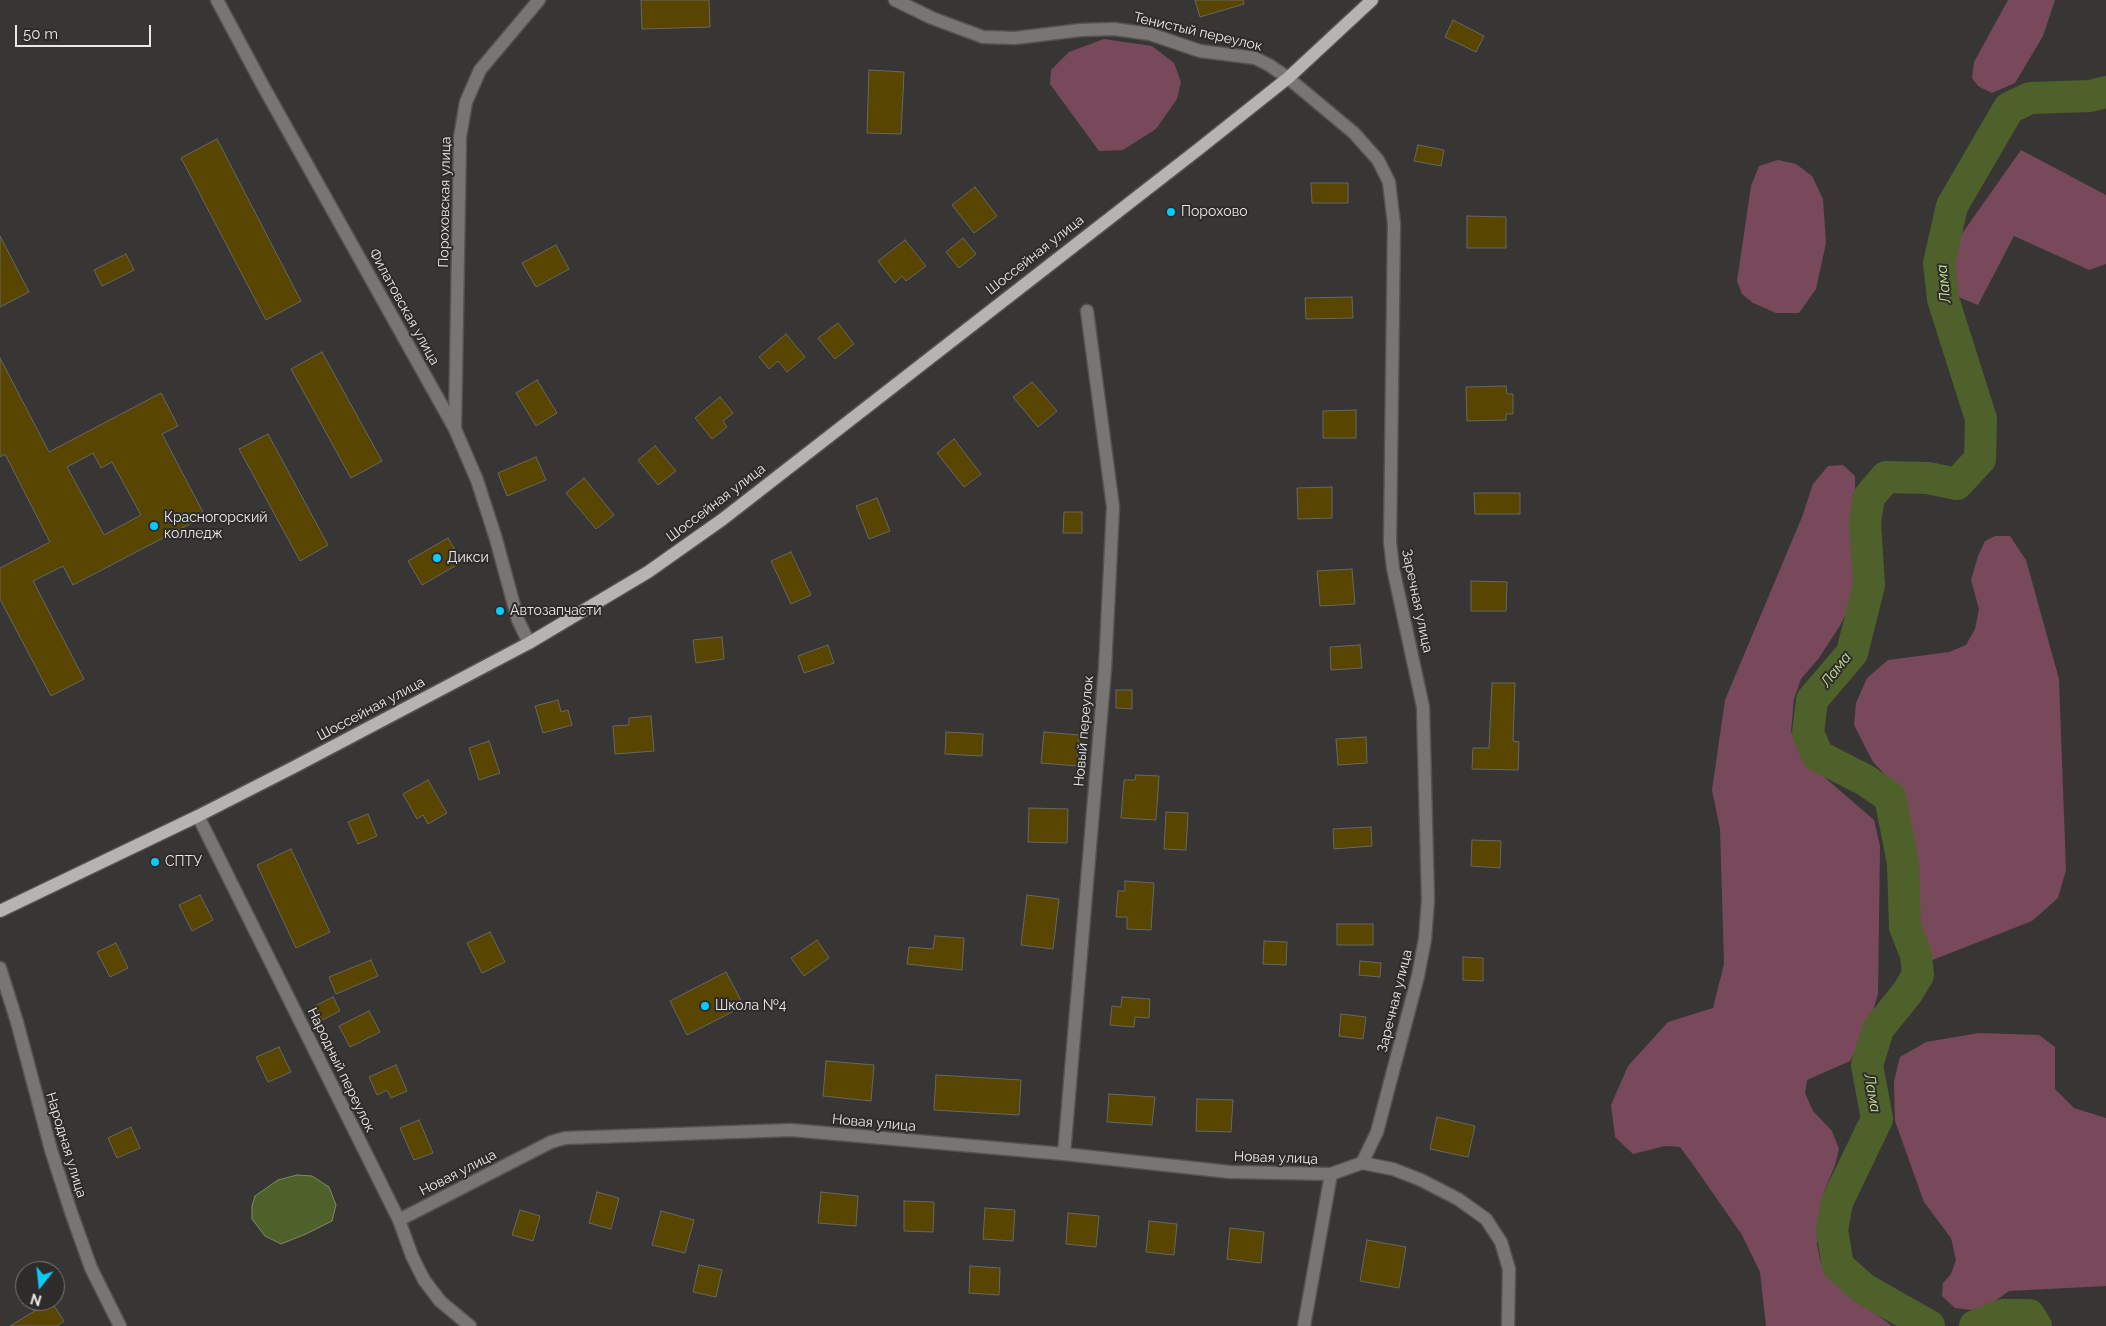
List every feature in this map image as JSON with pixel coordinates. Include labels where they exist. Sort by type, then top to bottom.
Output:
[{"type":"main road","name":"Шоссейная улица","points":[[0,911],[198,816],[529,643],[648,572],[723,519],[1288,78],[1372,0]]},
{"type":"street","name":"Филатовская улица","points":[[217,0],[455,429],[477,480],[496,539],[518,620],[529,643]]},
{"type":"street","name":"Пороховская улица","points":[[455,429],[460,137],[466,102],[480,70],[538,0]]},
{"type":"street","name":"Тенистый переулок","points":[[895,0],[932,18],[983,37],[1015,38],[1081,30],[1114,29],[1150,34],[1200,51],[1255,58],[1288,78]]},
{"type":"street","name":"Заречная улица","points":[[1288,78],[1354,133],[1378,160],[1389,182],[1394,224],[1390,542],[1393,568],[1423,707],[1428,900],[1425,939],[1418,976],[1377,1132],[1362,1163]]},
{"type":"street","name":"Новый переулок","points":[[1064,1154],[1105,669],[1112,546],[1113,508],[1087,311]]},
{"type":"street","name":"Народный переулок","points":[[198,816],[399,1220],[412,1256],[424,1280],[440,1301],[470,1326]]},
{"type":"street","name":"Народная улица","points":[[0,968],[17,1022],[51,1150],[71,1212],[91,1268],[120,1326]]},
{"type":"street","name":"Новая улица","points":[[399,1220],[551,1142],[565,1138],[791,1130],[1064,1154],[1230,1172],[1331,1174],[1362,1163]]},
{"type":"street","points":[[1362,1163],[1393,1169],[1422,1180],[1458,1199],[1486,1219],[1501,1242],[1509,1268],[1508,1326]]},
{"type":"street","points":[[1304,1326],[1331,1174]]},
{"type":"shaded area","points":[[2008,0],[2055,0],[2043,36],[2015,83],[1992,93],[1978,86],[1972,78],[1974,62]]},
{"type":"shaded area","points":[[1104,39],[1152,46],[1174,63],[1181,82],[1177,99],[1156,129],[1123,150],[1099,151],[1050,84],[1051,70],[1069,52]]},
{"type":"shaded area","points":[[2021,150],[2106,195],[2106,264],[2089,270],[2014,236],[1978,305],[1956,296],[1950,277],[1961,235]]},
{"type":"shaded area","points":[[1778,160],[1796,164],[1812,176],[1823,199],[1826,243],[1816,289],[1799,313],[1776,313],[1753,303],[1742,294],[1737,281],[1751,186],[1759,166]]},
{"type":"shaded area","points":[[1843,465],[1855,476],[1856,573],[1852,600],[1841,624],[1819,658],[1801,679],[1794,699],[1791,731],[1801,757],[1874,820],[1880,846],[1878,994],[1867,1030],[1850,1061],[1807,1080],[1805,1093],[1813,1111],[1832,1131],[1839,1149],[1824,1192],[1817,1244],[1821,1264],[1846,1291],[1892,1326],[1766,1326],[1760,1272],[1742,1235],[1694,1166],[1680,1147],[1665,1146],[1633,1154],[1615,1137],[1611,1105],[1628,1066],[1668,1022],[1713,1008],[1724,964],[1720,829],[1712,790],[1725,700],[1802,517],[1813,484],[1828,466]]},
{"type":"shaded area","points":[[1995,536],[2010,536],[2026,560],[2059,679],[2066,870],[2058,898],[2032,921],[1930,961],[1923,954],[1916,929],[1915,888],[1904,807],[1890,780],[1873,762],[1854,725],[1856,703],[1867,678],[1888,660],[1949,652],[1966,645],[1975,629],[1979,609],[1971,580],[1978,556],[1985,541]]},
{"type":"shaded area","points":[[1979,1033],[2039,1035],[2055,1047],[2055,1089],[2074,1108],[2106,1118],[2106,1286],[2009,1291],[1981,1311],[1955,1308],[1942,1296],[1943,1283],[1951,1274],[1956,1260],[1951,1238],[1924,1202],[1895,1121],[1894,1081],[1900,1057],[1926,1042]]},
{"type":"shaded area","points":[[297,1175],[312,1176],[329,1187],[336,1205],[332,1221],[281,1244],[265,1236],[252,1219],[252,1206],[255,1196],[278,1180]]},
{"type":"building","points":[[641,0],[709,0],[710,27],[642,29]]},
{"type":"building","points":[[1195,0],[1243,0],[1244,4],[1200,17]]},
{"type":"building","points":[[1453,20],[1484,36],[1476,52],[1445,37]]},
{"type":"building","points":[[869,70],[904,72],[901,134],[867,133]]},
{"type":"building","points":[[217,139],[301,301],[266,320],[181,158]]},
{"type":"building","points":[[1418,145],[1444,150],[1441,166],[1414,161]]},
{"type":"building","points":[[1311,183],[1348,183],[1348,203],[1312,203]]},
{"type":"building","points":[[975,187],[997,216],[974,233],[952,205]]},
{"type":"building","points":[[1467,216],[1506,217],[1506,248],[1467,248]]},
{"type":"building","points":[[0,236],[29,292],[0,307]]},
{"type":"building","points":[[963,238],[976,254],[959,268],[946,252]]},
{"type":"building","points":[[905,240],[926,266],[906,281],[902,276],[895,283],[878,261]]},
{"type":"building","points":[[556,245],[569,269],[536,287],[522,263]]},
{"type":"building","points":[[126,254],[134,270],[102,286],[94,270]]},
{"type":"building","points":[[1352,297],[1353,318],[1306,319],[1305,298]]},
{"type":"building","points":[[838,323],[854,344],[835,359],[818,338]]},
{"type":"building","points":[[786,334],[805,357],[787,372],[778,361],[769,369],[759,357]]},
{"type":"building","points":[[322,352],[382,461],[351,478],[291,369]]},
{"type":"building","name":"Красногорский колледж","points":[[0,358],[49,452],[161,393],[178,426],[162,434],[205,516],[73,585],[63,566],[33,581],[84,679],[51,696],[0,599],[0,568],[50,542],[5,454],[0,457]],"holes":[[[93,453],[101,468],[112,462],[141,515],[104,535],[67,467]]]},
{"type":"building","points":[[537,380],[557,413],[536,426],[516,393]]},
{"type":"building","points":[[1032,382],[1057,411],[1038,427],[1013,397]]},
{"type":"building","points":[[1506,386],[1507,394],[1513,394],[1513,414],[1506,414],[1506,420],[1467,421],[1466,387]]},
{"type":"building","points":[[720,397],[733,413],[723,421],[727,427],[712,439],[695,418]]},
{"type":"building","points":[[1356,410],[1356,438],[1323,438],[1323,411]]},
{"type":"building","points":[[268,434],[328,545],[300,561],[239,449]]},
{"type":"building","points":[[954,439],[981,474],[964,487],[937,453]]},
{"type":"building","points":[[655,446],[676,471],[658,485],[638,460]]},
{"type":"building","points":[[536,457],[546,480],[507,496],[498,473]]},
{"type":"building","points":[[584,478],[614,515],[596,529],[566,493]]},
{"type":"building","points":[[1332,487],[1332,518],[1298,519],[1297,488]]},
{"type":"building","points":[[1474,493],[1520,493],[1520,514],[1475,514]]},
{"type":"building","points":[[877,498],[890,531],[869,539],[856,506]]},
{"type":"building","points":[[1064,512],[1082,512],[1082,533],[1063,533]]},
{"type":"building","points":[[448,538],[462,562],[422,585],[408,561]]},
{"type":"building","points":[[791,552],[811,595],[791,604],[771,561]]},
{"type":"building","points":[[1352,569],[1355,604],[1320,606],[1317,571]]},
{"type":"building","points":[[1471,581],[1507,582],[1506,611],[1471,611]]},
{"type":"building","points":[[722,637],[724,659],[696,663],[693,640]]},
{"type":"building","points":[[828,645],[834,663],[804,673],[798,656]]},
{"type":"building","points":[[1360,645],[1362,668],[1331,670],[1330,647]]},
{"type":"building","points":[[1492,683],[1515,683],[1513,741],[1519,742],[1518,770],[1472,769],[1473,748],[1489,748]]},
{"type":"building","points":[[1116,690],[1132,690],[1132,709],[1116,708]]},
{"type":"building","points":[[558,700],[561,712],[568,710],[572,725],[543,733],[535,706]]},
{"type":"building","points":[[651,716],[654,751],[615,754],[613,726],[629,725],[629,718]]},
{"type":"building","points":[[946,732],[983,734],[982,756],[945,754]]},
{"type":"building","points":[[1044,732],[1079,735],[1077,766],[1041,763]]},
{"type":"building","points":[[1366,737],[1367,763],[1338,765],[1336,739]]},
{"type":"building","points":[[489,741],[500,773],[479,780],[469,748]]},
{"type":"building","points":[[1136,775],[1159,776],[1156,820],[1121,818],[1124,780],[1135,780]]},
{"type":"building","points":[[428,780],[447,813],[428,824],[423,815],[417,819],[403,794]]},
{"type":"building","points":[[1029,808],[1068,809],[1067,843],[1028,842]]},
{"type":"building","points":[[1166,812],[1188,813],[1186,850],[1164,849]]},
{"type":"building","points":[[368,814],[377,836],[358,844],[348,822]]},
{"type":"building","points":[[1371,827],[1372,846],[1334,849],[1333,829]]},
{"type":"building","points":[[1472,840],[1501,841],[1500,868],[1471,866]]},
{"type":"building","points":[[291,849],[330,932],[296,948],[257,865]]},
{"type":"building","points":[[1125,881],[1154,883],[1151,930],[1127,929],[1127,917],[1116,917],[1118,891],[1125,891]]},
{"type":"building","points":[[200,895],[213,920],[192,931],[179,905]]},
{"type":"building","points":[[1027,895],[1059,899],[1053,949],[1021,945]]},
{"type":"building","points":[[1337,924],[1373,924],[1373,945],[1337,945]]},
{"type":"building","points":[[490,932],[505,962],[482,973],[467,943]]},
{"type":"building","points":[[935,936],[964,938],[962,970],[907,964],[909,947],[933,949]]},
{"type":"building","points":[[817,940],[829,958],[804,976],[791,958]]},
{"type":"building","points":[[1264,941],[1287,942],[1286,965],[1263,964]]},
{"type":"building","points":[[116,943],[128,968],[110,977],[97,952]]},
{"type":"building","points":[[1463,957],[1483,958],[1483,981],[1463,980]]},
{"type":"building","points":[[371,960],[378,976],[336,994],[329,977]]},
{"type":"building","points":[[1360,961],[1381,963],[1380,977],[1359,975]]},
{"type":"building","points":[[726,972],[744,1006],[687,1035],[670,1001]]},
{"type":"building","points":[[333,997],[340,1011],[322,1020],[315,1006]]},
{"type":"building","points":[[1122,997],[1150,999],[1149,1018],[1135,1017],[1134,1027],[1110,1025],[1112,1006],[1121,1007]]},
{"type":"building","points":[[369,1011],[380,1032],[350,1047],[339,1026]]},
{"type":"building","points":[[1341,1014],[1366,1017],[1363,1039],[1339,1036]]},
{"type":"building","points":[[279,1047],[291,1072],[268,1082],[256,1057]]},
{"type":"building","points":[[826,1061],[874,1065],[871,1101],[823,1096]]},
{"type":"building","points":[[396,1065],[407,1091],[391,1098],[387,1090],[377,1095],[369,1077]]},
{"type":"building","points":[[936,1075],[1021,1080],[1019,1115],[934,1110]]},
{"type":"building","points":[[1109,1094],[1155,1097],[1152,1125],[1107,1122]]},
{"type":"building","points":[[1197,1099],[1233,1100],[1231,1132],[1196,1131]]},
{"type":"building","points":[[1437,1117],[1475,1126],[1468,1157],[1430,1149]]},
{"type":"building","points":[[419,1120],[433,1153],[414,1160],[400,1128]]},
{"type":"building","points":[[131,1127],[140,1148],[117,1158],[108,1138]]},
{"type":"building","points":[[597,1192],[619,1198],[611,1229],[589,1223]]},
{"type":"building","points":[[821,1192],[858,1196],[856,1226],[818,1223]]},
{"type":"building","points":[[904,1201],[934,1202],[933,1232],[904,1231]]},
{"type":"building","points":[[985,1208],[1015,1210],[1013,1241],[983,1239]]},
{"type":"building","points":[[520,1210],[540,1216],[533,1241],[512,1235]]},
{"type":"building","points":[[661,1211],[694,1220],[685,1253],[652,1245]]},
{"type":"building","points":[[1068,1213],[1099,1216],[1096,1247],[1066,1244]]},
{"type":"building","points":[[1149,1221],[1177,1224],[1174,1255],[1146,1252]]},
{"type":"building","points":[[1230,1228],[1264,1232],[1261,1263],[1227,1259]]},
{"type":"building","points":[[1367,1240],[1406,1247],[1399,1288],[1360,1281]]},
{"type":"building","points":[[699,1265],[722,1270],[716,1297],[693,1292]]},
{"type":"building","points":[[970,1266],[1000,1268],[999,1295],[969,1293]]},
{"type":"building","points":[[35,1311],[58,1311],[64,1321],[57,1326],[10,1326]]},
{"type":"waterway","name":"Лама","points":[[1929,1326],[1864,1289],[1838,1266],[1832,1230],[1837,1202],[1877,1119],[1867,1065],[1878,1029],[1907,993],[1918,975],[1916,955],[1905,927],[1903,863],[1890,797],[1865,780],[1818,756],[1808,733],[1812,700],[1852,653],[1869,585],[1865,522],[1869,497],[1886,477],[1928,478],[1957,484],[1980,459],[1981,419],[1943,299],[1939,263],[1952,206],[2009,108],[2030,98],[2090,96],[2106,92]]},
{"type":"waterway","name":"Лама","points":[[1975,1326],[2003,1315],[2029,1315],[2036,1326]]},
{"type":"place","name":"Порохово","points":[[1171,212]]},
{"type":"place","name":"Красногорский колледж","points":[[154,526]]},
{"type":"place","name":"Дикси","points":[[437,558]]},
{"type":"place","name":"Автозапчасти","points":[[500,611]]},
{"type":"place","name":"СПТУ","points":[[155,862]]},
{"type":"place","name":"Школа №4","points":[[705,1006]]}]
